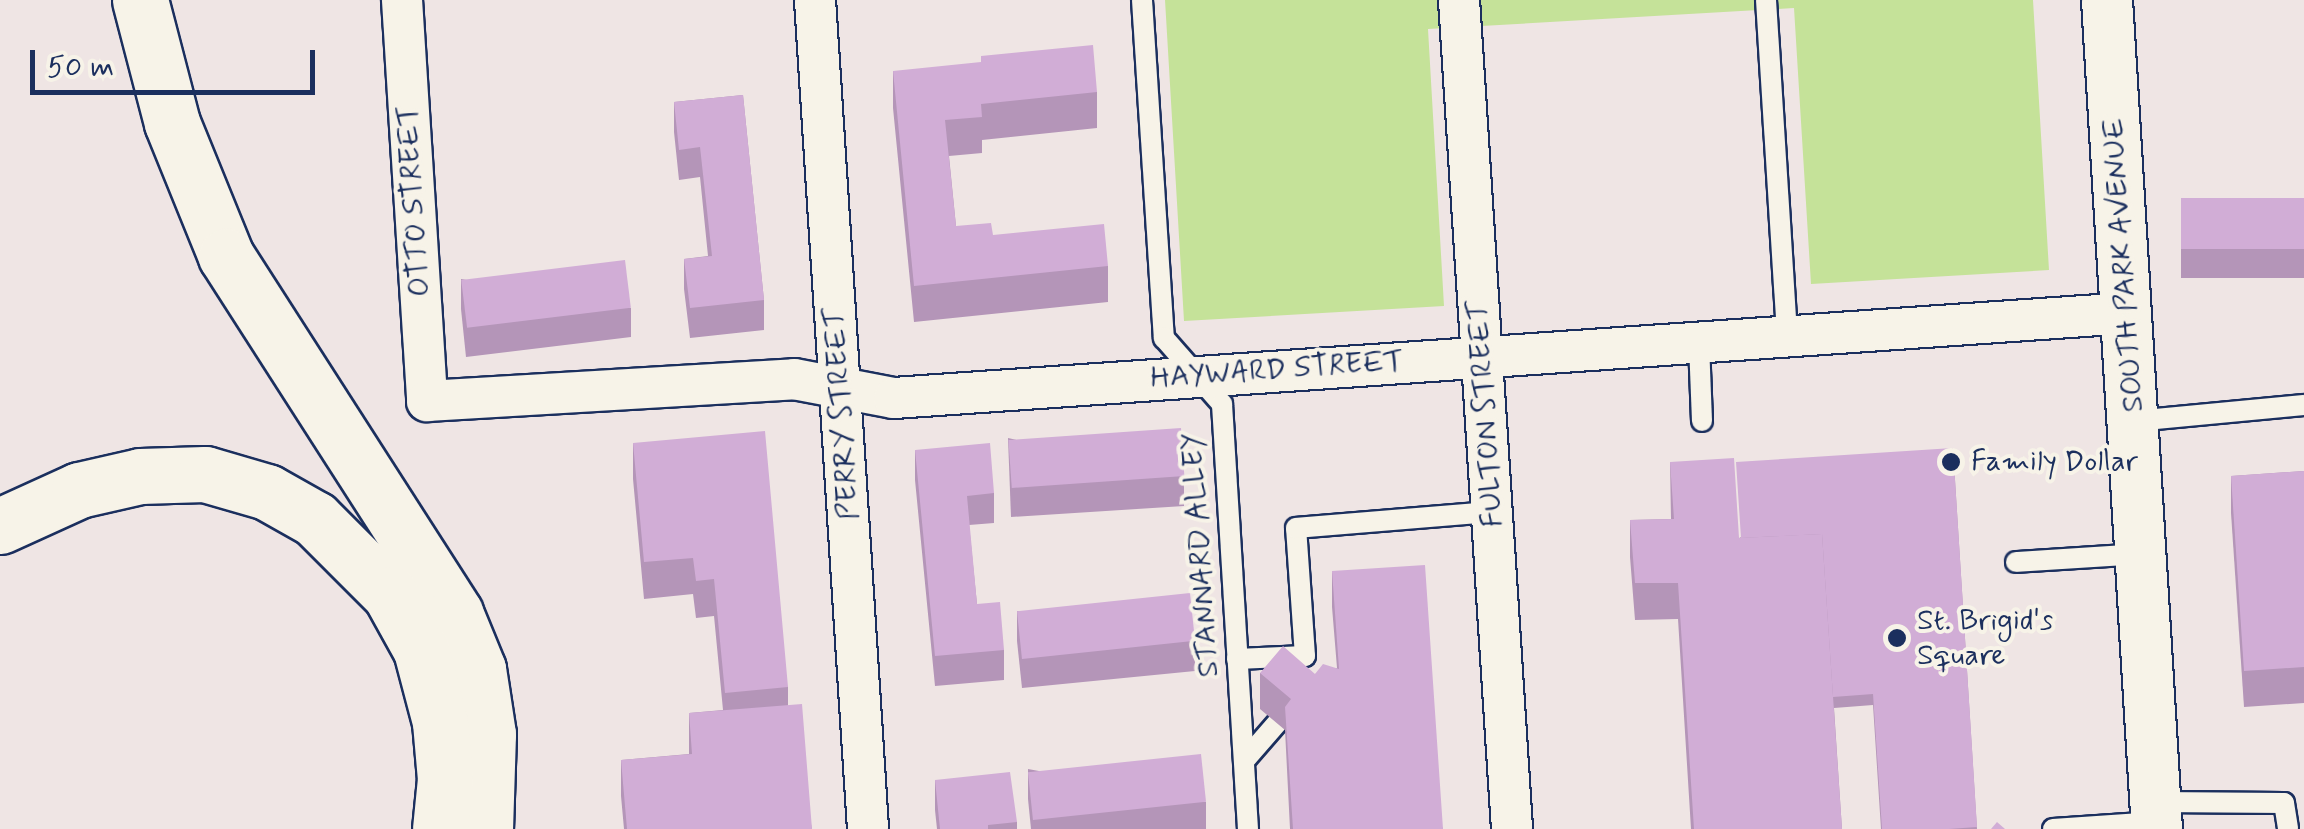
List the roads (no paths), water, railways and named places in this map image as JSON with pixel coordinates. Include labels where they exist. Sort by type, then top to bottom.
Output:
[{"type":"highway","points":[[140,0],[172,123],[226,256],[455,613],[478,669],[488,734],[485,829]]},
{"type":"highway","points":[[0,526],[79,490],[140,476],[206,474],[267,492],[315,519],[390,594],[421,650],[440,722],[445,779],[440,829]]},
{"type":"street","name":"OTTO STREET","points":[[402,0],[427,401]]},
{"type":"street","name":"PERRY STREET","points":[[815,0],[868,829]]},
{"type":"street","name":"FULTON STREET","points":[[1460,0],[1512,829]]},
{"type":"street","name":"SOUTH PARK AVENUE","points":[[2107,0],[2129,313],[2156,818]]},
{"type":"street","name":"HAYWARD STREET","points":[[427,401],[794,379],[894,398],[1192,374],[2129,313]]},
{"type":"lane","name":"STANNARD ALLEY","points":[[1142,0],[1164,338],[1222,404],[1248,829]]},
{"type":"lane","points":[[1766,0],[1787,336]]},
{"type":"lane","points":[[1698,342],[1702,420]]},
{"type":"lane","points":[[2134,420],[2304,406]]},
{"type":"lane","points":[[1301,683],[1305,656],[1296,528],[1492,512]]},
{"type":"lane","points":[[2016,562],[2140,554]]},
{"type":"lane","points":[[1238,659],[1305,656]]},
{"type":"lane","points":[[1244,762],[1277,723]]},
{"type":"lane","points":[[2066,829],[2284,803],[2288,829]]},
{"type":"place","name":"Family Dollar","points":[[1951,462]]},
{"type":"place","name":"St. Brigid's Square","points":[[1897,638]]}]
